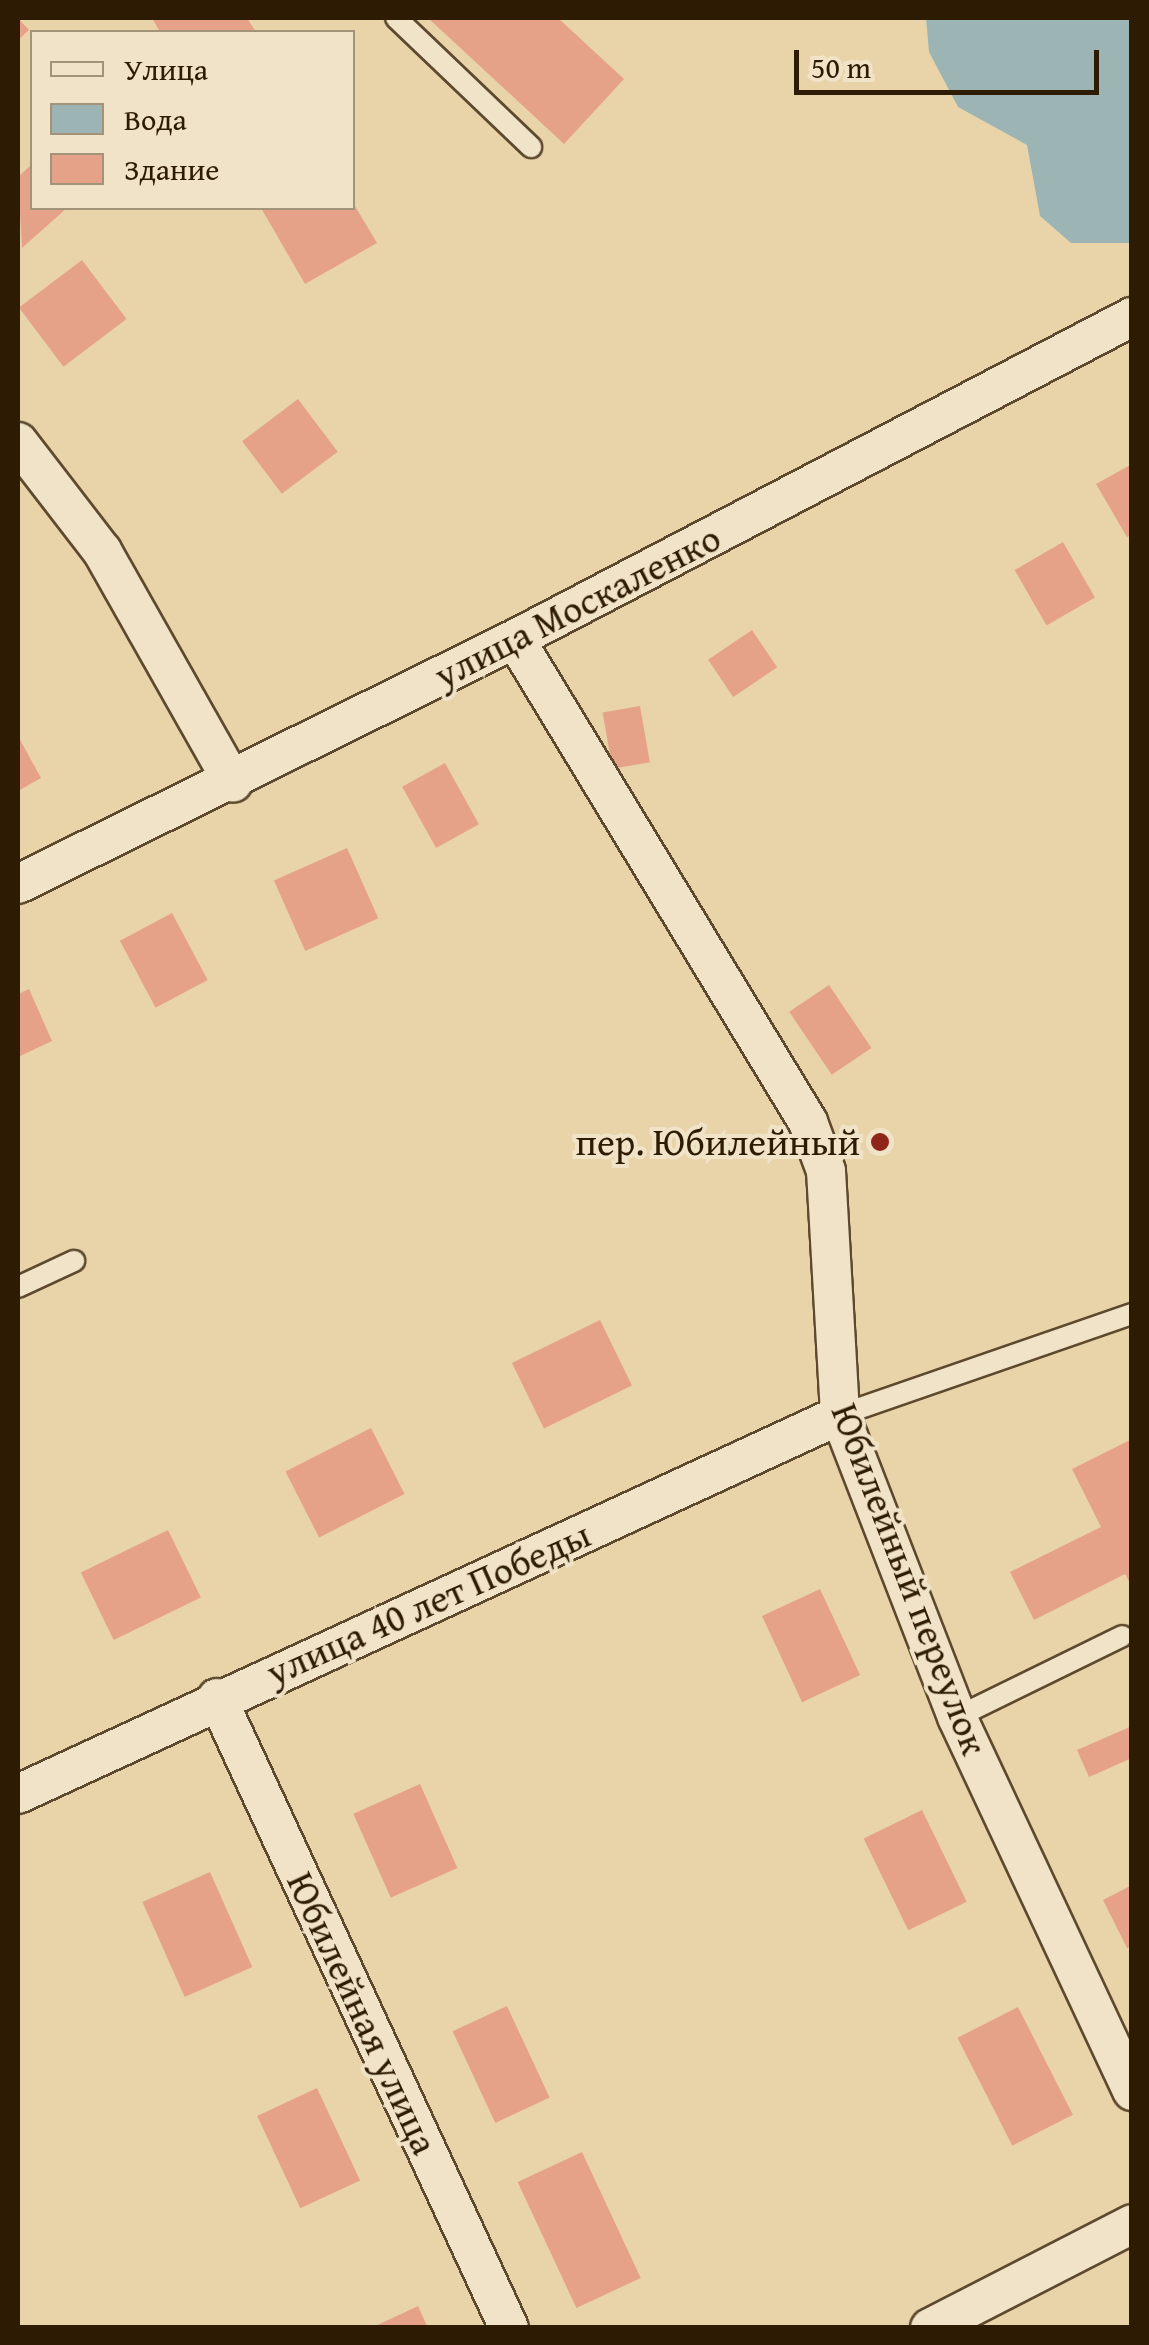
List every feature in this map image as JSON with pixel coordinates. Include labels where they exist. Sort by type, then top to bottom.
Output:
[{"type":"street","name":"улица Москаленко","points":[[18,884],[233,783],[515,640],[1132,317]]},
{"type":"street","points":[[18,442],[102,552],[233,783]]},
{"type":"street","name":"Юбилейный переулок","points":[[515,640],[808,1122],[826,1171],[840,1415],[957,1716],[1132,2091]]},
{"type":"street","name":"улица 40 лет Победы","points":[[18,1794],[217,1698],[840,1415]]},
{"type":"street","name":"Юбилейная улица","points":[[217,1698],[509,2328]]},
{"type":"street","points":[[930,2328],[1132,2224]]},
{"type":"lane","points":[[396,18],[531,147]]},
{"type":"lane","points":[[18,1287],[74,1261]]},
{"type":"lane","points":[[840,1415],[1132,1314]]},
{"type":"lane","points":[[957,1716],[1122,1636]]},
{"type":"water","points":[[926,18],[1131,18],[1131,243],[1071,243],[1040,216],[1027,145],[958,107],[929,52]]},
{"type":"building","points":[[18,18],[29,30],[18,40]]},
{"type":"building","points":[[152,18],[247,18],[255,30],[159,30]]},
{"type":"building","points":[[428,18],[558,18],[624,79],[564,144]]},
{"type":"building","points":[[30,166],[30,210],[65,210],[22,248],[18,177]]},
{"type":"building","points":[[355,206],[377,243],[305,284],[262,210],[355,210]]},
{"type":"building","points":[[82,260],[127,319],[63,367],[19,308]]},
{"type":"building","points":[[298,399],[338,452],[282,494],[242,441]]},
{"type":"building","points":[[1132,464],[1132,535],[1127,537],[1096,484]]},
{"type":"building","points":[[1063,542],[1095,597],[1047,625],[1015,570]]},
{"type":"building","points":[[752,630],[777,667],[733,697],[708,660]]},
{"type":"building","points":[[640,706],[650,762],[612,769],[603,713]]},
{"type":"building","points":[[18,736],[41,778],[18,791]]},
{"type":"building","points":[[445,763],[479,824],[436,848],[402,787]]},
{"type":"building","points":[[347,848],[378,918],[305,951],[274,881]]},
{"type":"building","points":[[172,913],[208,980],[156,1008],[120,941]]},
{"type":"building","points":[[829,985],[871,1048],[832,1075],[789,1012]]},
{"type":"building","points":[[29,989],[52,1041],[18,1057],[18,994]]},
{"type":"building","points":[[600,1320],[632,1386],[544,1429],[512,1363]]},
{"type":"building","points":[[371,1428],[405,1494],[319,1538],[285,1472]]},
{"type":"building","points":[[1132,1439],[1132,1587],[1125,1574],[1034,1620],[1010,1572],[1101,1527],[1072,1469]]},
{"type":"building","points":[[168,1530],[201,1597],[114,1640],[81,1573]]},
{"type":"building","points":[[820,1589],[860,1675],[802,1702],[762,1616]]},
{"type":"building","points":[[1132,1726],[1132,1758],[1089,1777],[1077,1750]]},
{"type":"building","points":[[420,1784],[457,1868],[391,1898],[353,1814]]},
{"type":"building","points":[[922,1810],[967,1902],[908,1930],[864,1838]]},
{"type":"building","points":[[210,1872],[252,1967],[185,1997],[142,1902]]},
{"type":"building","points":[[1132,1885],[1132,1946],[1127,1948],[1103,1900]]},
{"type":"building","points":[[507,2006],[550,2098],[495,2123],[453,2031]]},
{"type":"building","points":[[1018,2007],[1073,2115],[1012,2146],[957,2038]]},
{"type":"building","points":[[317,2088],[360,2180],[300,2208],[257,2116]]},
{"type":"building","points":[[582,2152],[641,2278],[576,2308],[518,2182]]},
{"type":"building","points":[[418,2306],[428,2328],[371,2328]]},
{"type":"place","name":"пер. Юбилейный","points":[[880,1142]]}]
